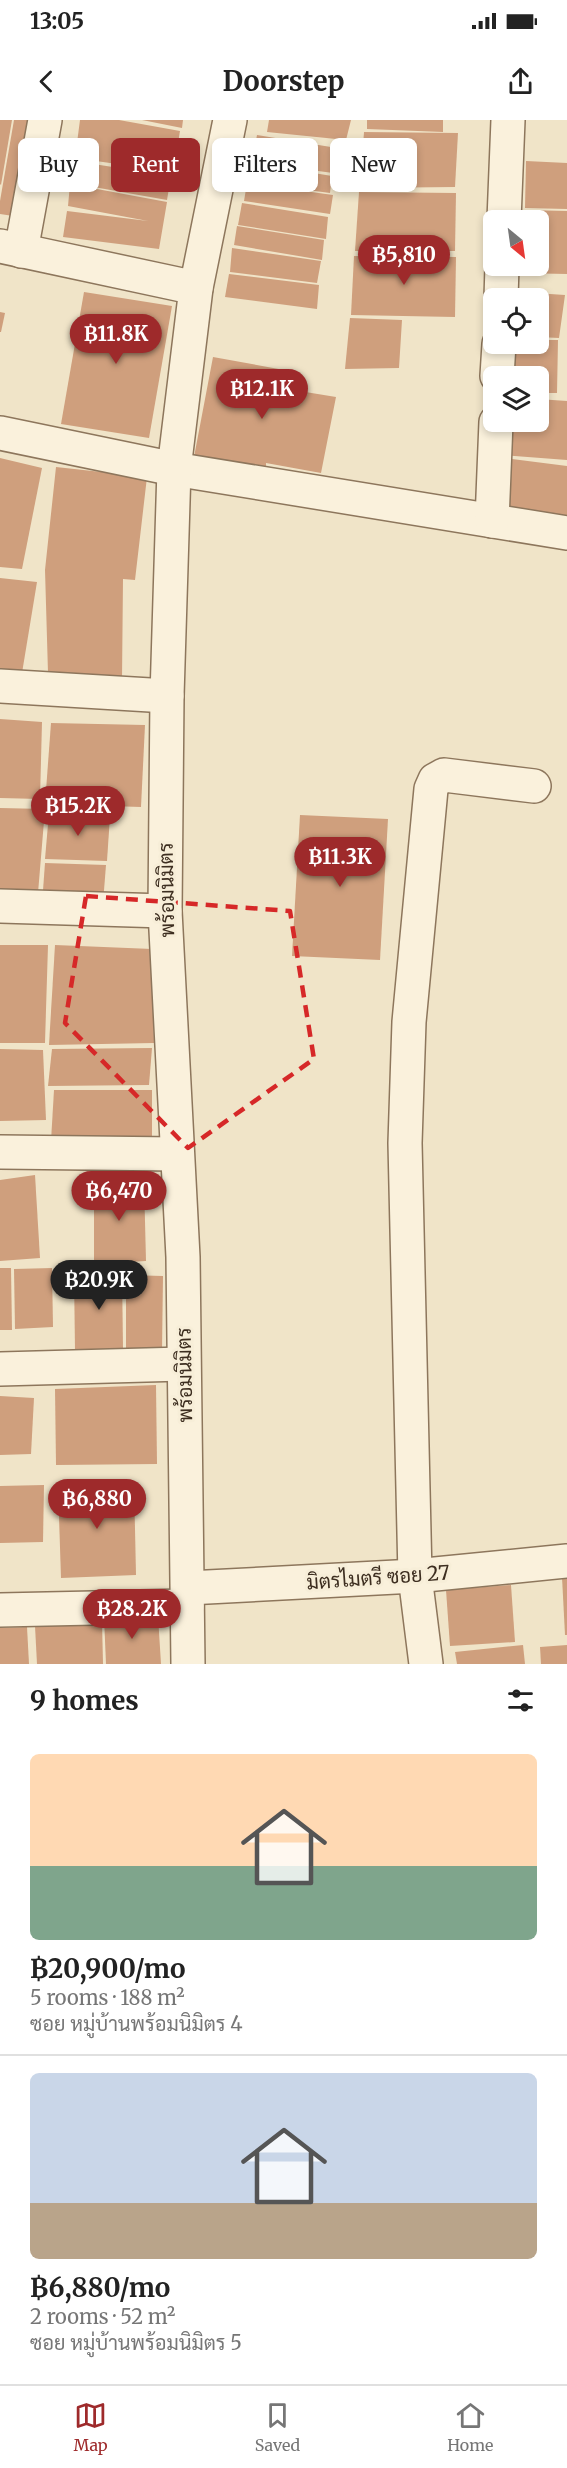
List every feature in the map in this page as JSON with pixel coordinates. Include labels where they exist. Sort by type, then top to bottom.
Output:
[{"type":"street","points":[[45,120],[10,248],[196,288]]},
{"type":"street","name":"พร้อมนิมิตร","points":[[188,1664],[183,1257],[165,910],[167,696],[174,469],[196,288],[230,120]]},
{"type":"street","points":[[504,210],[508,120]]},
{"type":"street","points":[[492,521],[496,432]]},
{"type":"street","points":[[0,434],[174,469],[567,533]]},
{"type":"street","points":[[0,686],[167,696]]},
{"type":"street","points":[[426,1664],[415,1576],[405,1143],[409,1022],[431,789],[435,780],[444,775],[534,786]]},
{"type":"street","points":[[0,906],[165,910]]},
{"type":"street","points":[[0,1152],[177,1154]]},
{"type":"street","points":[[0,1369],[183,1364]]},
{"type":"street","name":"มิตรไมตรี ซอย 27","points":[[0,1610],[187,1597],[567,1561]]},
{"type":"highlighted area","points":[[86,896],[290,911],[314,1059],[188,1148],[65,1023]]},
{"type":"building","points":[[0,120],[12,120],[1,185],[0,184]]},
{"type":"building","points":[[14,120],[38,120],[35,138],[18,138],[18,192],[25,192],[20,217],[0,214],[0,201]]},
{"type":"building","points":[[80,120],[119,120],[180,131],[179,138],[111,138],[111,163],[99,161],[99,138],[78,138]]},
{"type":"building","points":[[142,120],[183,120],[182,128]]},
{"type":"building","points":[[269,120],[351,120],[346,138],[267,132]]},
{"type":"building","points":[[367,120],[443,120],[443,132],[367,129]]},
{"type":"building","points":[[364,132],[458,133],[455,187],[417,187],[417,138],[364,138]]},
{"type":"building","points":[[257,135],[275,138],[256,138]]},
{"type":"building","points":[[318,145],[330,147],[330,173],[318,171]]},
{"type":"building","points":[[526,161],[567,163],[567,209],[525,208]]},
{"type":"building","points":[[99,165],[111,167],[111,190],[99,188]]},
{"type":"building","points":[[318,174],[330,176],[330,193],[318,191]]},
{"type":"building","points":[[99,189],[167,202],[159,249],[63,237],[67,211],[148,221],[68,206],[69,192],[99,192]]},
{"type":"building","points":[[122,192],[168,192],[167,200]]},
{"type":"building","points":[[246,192],[312,192],[333,195],[330,214],[244,201]]},
{"type":"building","points":[[359,192],[456,193],[455,251],[355,251]]},
{"type":"building","points":[[242,203],[328,217],[326,239],[238,225]]},
{"type":"building","points":[[549,211],[567,211],[567,274],[549,274]]},
{"type":"building","points":[[237,226],[324,240],[322,260],[234,245]]},
{"type":"building","points":[[232,248],[321,261],[317,283],[230,272]]},
{"type":"building","points":[[354,256],[456,257],[455,317],[351,315]]},
{"type":"building","points":[[229,274],[319,285],[317,309],[225,297]]},
{"type":"building","points":[[84,292],[172,306],[149,438],[61,424]]},
{"type":"building","points":[[549,294],[565,295],[559,338],[549,338]]},
{"type":"building","points":[[0,312],[5,313],[1,332],[0,332]]},
{"type":"building","points":[[350,318],[402,320],[399,368],[345,369]]},
{"type":"building","points":[[549,340],[558,340],[557,393],[549,393],[549,366],[513,366],[513,354],[549,354]]},
{"type":"building","points":[[213,357],[284,370],[281,388],[336,397],[321,473],[266,463],[266,470],[194,457]]},
{"type":"building","points":[[549,400],[567,401],[567,460],[503,455],[505,432],[549,432]]},
{"type":"building","points":[[0,458],[42,468],[22,569],[0,567]]},
{"type":"building","points":[[512,459],[567,466],[567,524],[499,513]]},
{"type":"building","points":[[56,467],[147,477],[135,580],[123,579],[122,679],[48,673],[45,570]]},
{"type":"building","points":[[0,578],[37,582],[22,673],[0,671]]},
{"type":"building","points":[[0,719],[42,722],[40,799],[0,798]]},
{"type":"building","points":[[51,723],[145,725],[141,807],[45,804]]},
{"type":"building","points":[[0,808],[45,809],[38,893],[0,892]]},
{"type":"building","points":[[49,813],[110,816],[107,861],[45,859]]},
{"type":"building","points":[[300,815],[388,819],[380,960],[292,956]]},
{"type":"building","points":[[45,863],[106,865],[103,903],[42,904]]},
{"type":"building","points":[[0,945],[48,945],[45,1043],[0,1043]]},
{"type":"building","points":[[55,945],[152,949],[154,1043],[49,1045]]},
{"type":"building","points":[[152,1048],[149,1085],[48,1086],[52,1049]]},
{"type":"building","points":[[0,1049],[43,1050],[46,1120],[0,1121]]},
{"type":"building","points":[[54,1090],[152,1090],[152,1139],[51,1141]]},
{"type":"building","points":[[35,1175],[40,1258],[0,1261],[0,1180]]},
{"type":"building","points":[[94,1178],[144,1182],[146,1261],[94,1264]]},
{"type":"building","points":[[0,1268],[11,1268],[12,1330],[0,1330]]},
{"type":"building","points":[[52,1268],[53,1327],[15,1329],[14,1269]]},
{"type":"building","points":[[122,1272],[123,1349],[75,1350],[74,1275]]},
{"type":"building","points":[[126,1275],[163,1276],[162,1351],[126,1350]]},
{"type":"building","points":[[156,1385],[157,1464],[56,1465],[55,1389]]},
{"type":"building","points":[[0,1396],[34,1398],[31,1454],[0,1455]]},
{"type":"building","points":[[134,1483],[136,1575],[61,1578],[58,1486]]},
{"type":"building","points":[[44,1485],[43,1542],[0,1543],[0,1486]]},
{"type":"building","points":[[567,1576],[567,1635],[565,1635],[562,1577]]},
{"type":"building","points":[[511,1585],[515,1642],[450,1646],[446,1590]]},
{"type":"building","points":[[158,1616],[161,1664],[106,1664],[104,1617]]},
{"type":"building","points":[[102,1621],[103,1664],[37,1664],[35,1626]]},
{"type":"building","points":[[27,1627],[29,1664],[0,1664],[0,1628]]},
{"type":"building","points":[[523,1645],[525,1664],[457,1664],[455,1652]]},
{"type":"building","points":[[567,1645],[567,1664],[541,1664],[540,1647]]}]
